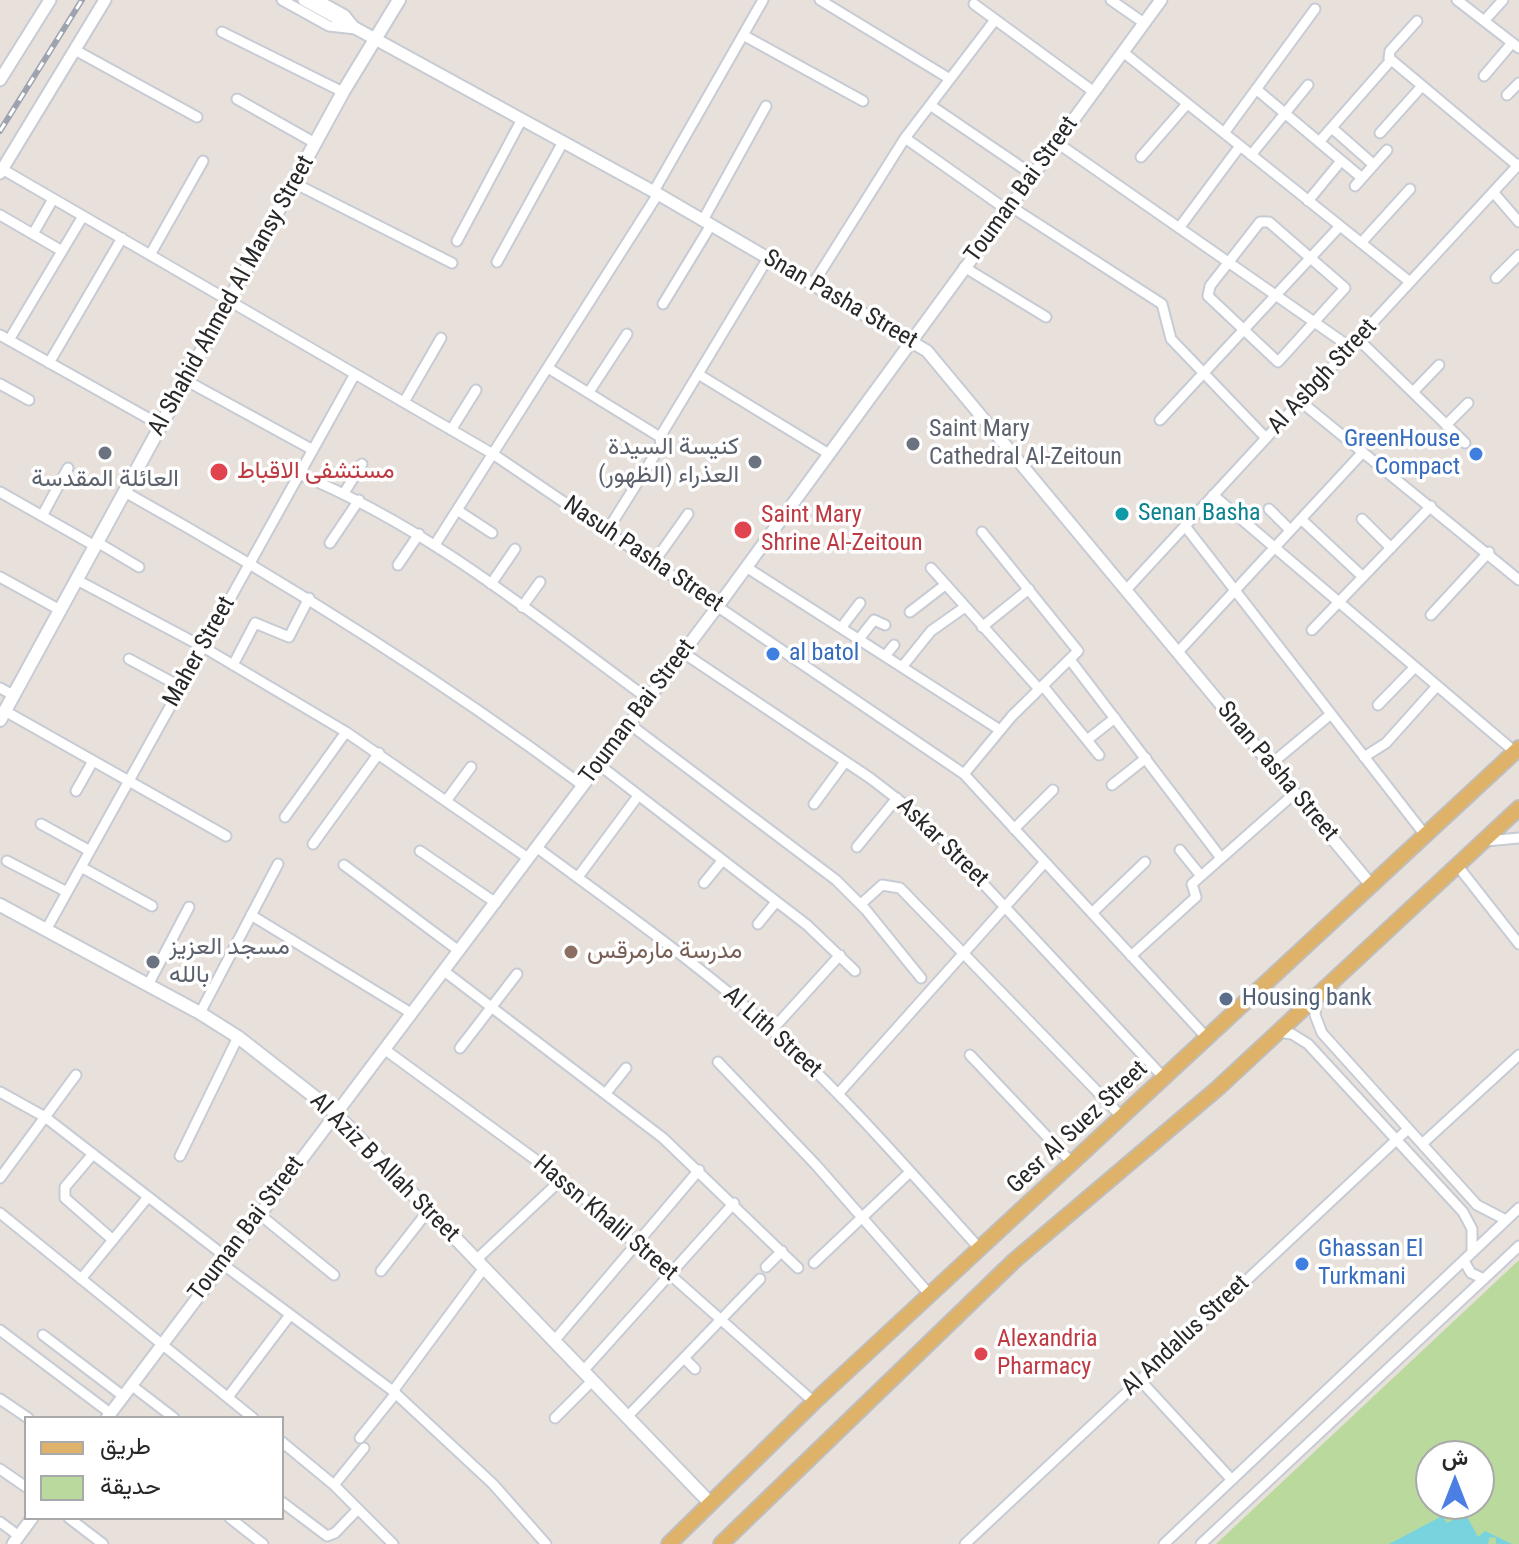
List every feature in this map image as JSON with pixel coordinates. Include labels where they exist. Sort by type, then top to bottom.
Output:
[{"type":"main road","name":"Al Shahid Ahmed Al Mansy Street","points":[[2,716],[231,302],[343,92],[399,0]]},
{"type":"main road","name":"Gesr Al Suez Street","points":[[669,1544],[814,1402],[1517,750]]},
{"type":"main road","points":[[721,1544],[1015,1260],[1208,1098],[1516,813]]},
{"type":"main road","name":"Al Aziz B Allah Street","points":[[0,905],[200,1013],[238,1037],[334,1112],[711,1504]]},
{"type":"street","points":[[0,80],[50,0]]},
{"type":"street","points":[[1,171],[105,0]]},
{"type":"street","name":"Snan Pasha Street","points":[[282,0],[329,26],[356,29]]},
{"type":"street","name":"Snan Pasha Street","points":[[304,0],[656,192],[911,340],[935,358],[1371,885]]},
{"type":"street","name":"Snan Pasha Street","points":[[318,0],[345,15],[356,29]]},
{"type":"street","points":[[436,543],[656,192],[763,0]]},
{"type":"street","points":[[820,0],[950,79]]},
{"type":"street","points":[[1111,0],[1144,23]]},
{"type":"street","name":"Touman Bai Street","points":[[108,1416],[718,606],[1161,0]]},
{"type":"street","points":[[1457,0],[1515,46],[1484,76]]},
{"type":"street","points":[[1484,21],[1503,0]]},
{"type":"street","points":[[974,4],[1094,92]]},
{"type":"street","points":[[1224,133],[1315,9]]},
{"type":"street","points":[[813,284],[905,138],[995,20]]},
{"type":"street","points":[[1417,21],[1390,51],[1391,60],[1518,165]]},
{"type":"street","points":[[222,32],[343,92]]},
{"type":"street","points":[[743,35],[863,101]]},
{"type":"street","points":[[75,50],[197,117]]},
{"type":"street","points":[[1123,52],[1410,282]]},
{"type":"street","points":[[1319,142],[1391,60]]},
{"type":"street","points":[[1507,95],[1519,83]]},
{"type":"street","points":[[1251,155],[1308,85]]},
{"type":"street","points":[[1380,133],[1422,86]]},
{"type":"street","points":[[1256,89],[1341,161],[1359,182],[1387,150]]},
{"type":"street","points":[[237,99],[315,143]]},
{"type":"street","points":[[1141,157],[1187,104]]},
{"type":"street","points":[[930,105],[1033,175]]},
{"type":"street","points":[[663,304],[766,106]]},
{"type":"street","points":[[457,241],[522,119]]},
{"type":"street","points":[[1332,128],[1374,165]]},
{"type":"street","points":[[905,138],[1008,208],[1156,299],[1166,310],[1171,339],[1266,438]]},
{"type":"street","points":[[497,262],[563,142]]},
{"type":"street","points":[[1056,142],[1315,322],[1354,343],[1413,392],[1465,443]]},
{"type":"street","points":[[1179,228],[1240,146]]},
{"type":"street","points":[[150,255],[203,161]]},
{"type":"street","points":[[1308,201],[1341,161]]},
{"type":"street","name":"Al Asbgh Street","points":[[1126,590],[1518,165]]},
{"type":"street","name":"Nasuh Pasha Street","points":[[1,171],[493,454],[964,774],[1207,1038]]},
{"type":"street","points":[[294,183],[452,263]]},
{"type":"street","points":[[1361,243],[1410,189]]},
{"type":"street","points":[[1493,192],[1519,222]]},
{"type":"street","points":[[33,234],[53,199]]},
{"type":"street","points":[[0,215],[62,251]]},
{"type":"street","points":[[83,216],[5,338],[162,426]]},
{"type":"street","points":[[1264,221],[1311,258],[1343,285],[1344,290],[1282,360],[1276,362],[1208,296],[1210,286],[1257,225],[1264,221]]},
{"type":"street","points":[[1160,420],[1340,226]]},
{"type":"street","points":[[49,363],[122,238]]},
{"type":"street","points":[[1496,278],[1519,255]]},
{"type":"street","points":[[607,531],[768,258]]},
{"type":"street","points":[[964,267],[1046,317]]},
{"type":"street","points":[[589,392],[627,334]]},
{"type":"street","points":[[404,402],[441,338]]},
{"type":"street","points":[[1413,392],[1439,365]]},
{"type":"street","points":[[548,368],[660,441]]},
{"type":"street","name":"Maher Street","points":[[46,930],[355,374]]},
{"type":"street","points":[[698,374],[829,454]]},
{"type":"street","points":[[187,381],[313,450]]},
{"type":"street","points":[[0,384],[29,400]]},
{"type":"street","points":[[451,430],[476,390]]},
{"type":"street","points":[[1300,401],[1489,552],[1519,580]]},
{"type":"street","points":[[1446,425],[1468,403]]},
{"type":"street","points":[[1178,652],[1363,452]]},
{"type":"street","points":[[344,493],[362,464]]},
{"type":"street","points":[[42,516],[68,468]]},
{"type":"street","points":[[299,474],[359,500],[436,543],[647,698]]},
{"type":"street","points":[[0,492],[139,567]]},
{"type":"street","points":[[125,492],[250,562],[417,666],[582,785]]},
{"type":"street","points":[[1213,495],[1517,750]]},
{"type":"street","points":[[330,543],[359,500]]},
{"type":"street","points":[[1312,630],[1431,506]]},
{"type":"street","points":[[1269,509],[1290,530]]},
{"type":"street","points":[[457,510],[492,533]]},
{"type":"street","points":[[654,562],[688,514]]},
{"type":"street","points":[[1301,519],[1363,577]]},
{"type":"street","points":[[1362,519],[1391,548]]},
{"type":"street","points":[[1185,526],[1425,835]]},
{"type":"street","points":[[964,774],[1000,730],[1078,654],[1076,647],[982,532]]},
{"type":"street","points":[[398,565],[419,534]]},
{"type":"street","points":[[491,584],[515,549]]},
{"type":"street","points":[[1431,615],[1489,552]]},
{"type":"street","points":[[746,567],[902,667],[946,690],[1000,730]]},
{"type":"street","points":[[931,568],[1099,755]]},
{"type":"street","points":[[0,577],[60,610]]},
{"type":"street","points":[[77,580],[203,647],[346,732],[528,858]]},
{"type":"street","points":[[522,607],[540,582]]},
{"type":"street","points":[[910,612],[945,585]]},
{"type":"street","points":[[982,627],[1029,589]]},
{"type":"street","points":[[233,665],[255,623],[289,637],[309,598]]},
{"type":"street","points":[[841,628],[860,603]]},
{"type":"street","points":[[902,667],[931,631],[965,607]]},
{"type":"street","points":[[859,639],[874,620],[885,625]]},
{"type":"street","points":[[885,656],[894,645]]},
{"type":"street","name":"Askar Street","points":[[682,652],[897,798],[949,844],[1164,1078]]},
{"type":"street","points":[[129,659],[181,687]]},
{"type":"street","points":[[1071,661],[1221,858]]},
{"type":"street","points":[[1378,705],[1415,667]]},
{"type":"street","points":[[1364,757],[1386,743],[1437,686]]},
{"type":"street","points":[[0,688],[13,695]]},
{"type":"street","points":[[1271,764],[1331,714]]},
{"type":"street","points":[[2,716],[93,761],[226,836]]},
{"type":"street","points":[[1087,740],[1115,718]]},
{"type":"street","points":[[628,723],[827,873],[861,904],[921,978]]},
{"type":"street","points":[[285,817],[346,732]]},
{"type":"street","points":[[313,844],[379,753]]},
{"type":"street","points":[[1112,785],[1146,758]]},
{"type":"street","points":[[76,791],[93,761]]},
{"type":"street","points":[[814,804],[845,762]]},
{"type":"street","points":[[598,764],[776,902],[855,971]]},
{"type":"street","points":[[446,801],[471,767]]},
{"type":"street","points":[[1014,829],[1053,790]]},
{"type":"street","points":[[1131,956],[1196,897],[1192,886],[1201,876],[1295,793]]},
{"type":"street","points":[[578,877],[638,796]]},
{"type":"street","points":[[857,847],[897,798]]},
{"type":"street","points":[[41,824],[90,851]]},
{"type":"street","points":[[1482,842],[1519,838]]},
{"type":"street","name":"Al Lith Street","points":[[536,847],[709,976],[772,1030],[838,1094],[980,1249]]},
{"type":"street","points":[[1180,850],[1201,876]]},
{"type":"street","points":[[420,851],[496,903]]},
{"type":"street","points":[[7,861],[67,892]]},
{"type":"street","points":[[704,883],[722,861]]},
{"type":"street","points":[[838,1094],[1045,862]]},
{"type":"street","points":[[1092,913],[1145,862]]},
{"type":"street","points":[[200,1013],[278,864]]},
{"type":"street","points":[[344,865],[459,951]]},
{"type":"street","points":[[1457,865],[1519,944]]},
{"type":"street","points":[[81,867],[152,906]]},
{"type":"street","points":[[861,904],[882,885],[900,888],[1122,1117]]},
{"type":"street","points":[[758,924],[776,902]]},
{"type":"street","points":[[148,985],[189,907]]},
{"type":"street","points":[[251,915],[411,1013]]},
{"type":"street","points":[[772,1030],[840,955]]},
{"type":"street","points":[[444,971],[606,1093],[699,1170],[798,1268]]},
{"type":"street","points":[[460,1048],[517,974]]},
{"type":"street","points":[[1317,996],[1315,1015],[1322,1033],[1480,1208],[1506,1220]]},
{"type":"street","points":[[1278,1032],[1305,1040],[1466,1216],[1473,1234],[1472,1253]]},
{"type":"street","points":[[180,1156],[238,1037]]},
{"type":"street","name":"Hassn Khalil Street","points":[[384,1049],[562,1179],[814,1402]]},
{"type":"street","points":[[970,1055],[1072,1163]]},
{"type":"street","points":[[1422,1144],[1519,1055]]},
{"type":"street","points":[[718,1062],[863,1217],[930,1295]]},
{"type":"street","points":[[606,1093],[626,1068]]},
{"type":"street","points":[[0,1178],[76,1075]]},
{"type":"street","points":[[0,1092],[45,1117],[148,1197],[290,1315],[394,1392],[493,1484],[546,1544]]},
{"type":"street","name":"Al Andalus Street","points":[[965,1544],[1408,1129]]},
{"type":"street","points":[[93,1154],[65,1187],[65,1198],[113,1240]]},
{"type":"street","points":[[554,1341],[699,1170]]},
{"type":"street","points":[[814,1263],[910,1172]]},
{"type":"street","points":[[334,1485],[480,1264],[562,1179]]},
{"type":"street","points":[[81,1279],[148,1197]]},
{"type":"street","points":[[555,1418],[671,1273],[734,1203]]},
{"type":"street","points":[[1164,1544],[1519,1208]]},
{"type":"street","points":[[381,1271],[428,1211]]},
{"type":"street","points":[[0,1213],[251,1416]]},
{"type":"street","points":[[259,1214],[334,1275]]},
{"type":"street","points":[[1201,1544],[1519,1246]]},
{"type":"street","points":[[766,1267],[782,1251]]},
{"type":"street","points":[[1464,1261],[1471,1273],[1484,1279]]},
{"type":"street","points":[[627,1417],[760,1279]]},
{"type":"street","points":[[228,1397],[290,1315]]},
{"type":"street","points":[[0,1330],[108,1416]]},
{"type":"street","points":[[43,1335],[123,1396]]},
{"type":"street","points":[[685,1359],[695,1369]]},
{"type":"street","points":[[1140,1380],[1232,1480]]},
{"type":"street","points":[[131,1385],[171,1416]]},
{"type":"street","points":[[0,1399],[25,1416]]},
{"type":"street","points":[[284,1444],[334,1485],[393,1544]]},
{"type":"street","points":[[0,1469],[24,1486]]},
{"type":"street","points":[[284,1504],[327,1536],[335,1533],[358,1509]]},
{"type":"street","points":[[0,1522],[16,1540],[31,1520]]},
{"type":"street","points":[[72,1520],[103,1544]]},
{"type":"street","points":[[233,1520],[263,1544]]},
{"type":"green space","points":[[1519,1260],[1519,1544],[1216,1544]]},
{"type":"water","points":[[1434,1520],[1445,1520],[1447,1523],[1469,1520],[1478,1537],[1485,1531],[1512,1544],[1496,1544],[1496,1538],[1490,1537],[1488,1544],[1389,1544]]},
{"type":"railway","points":[[0,131],[82,0]]},
{"type":"place","name":"Saint Mary Cathedral Al-Zeitoun","points":[[913,444]]},
{"type":"place","name":"العائلة المقدسة","points":[[105,453]]},
{"type":"place","name":"GreenHouse Compact","points":[[1476,454]]},
{"type":"place","name":"كنيسة السيدة العذراء (الظهور)","points":[[755,462]]},
{"type":"place","name":"مستشفى الاقباط","points":[[219,472]]},
{"type":"place","name":"Senan Basha","points":[[1122,514]]},
{"type":"place","name":"Saint Mary Shrine Al-Zeitoun","points":[[743,530]]},
{"type":"place","name":"al batol","points":[[773,654]]},
{"type":"place","name":"مدرسة مارمرقس","points":[[571,952]]},
{"type":"place","name":"مسجد العزيز بالله","points":[[153,962]]},
{"type":"place","name":"Housing bank","points":[[1226,999]]},
{"type":"place","name":"Ghassan El Turkmani","points":[[1302,1264]]},
{"type":"place","name":"Alexandria Pharmacy","points":[[981,1354]]}]
